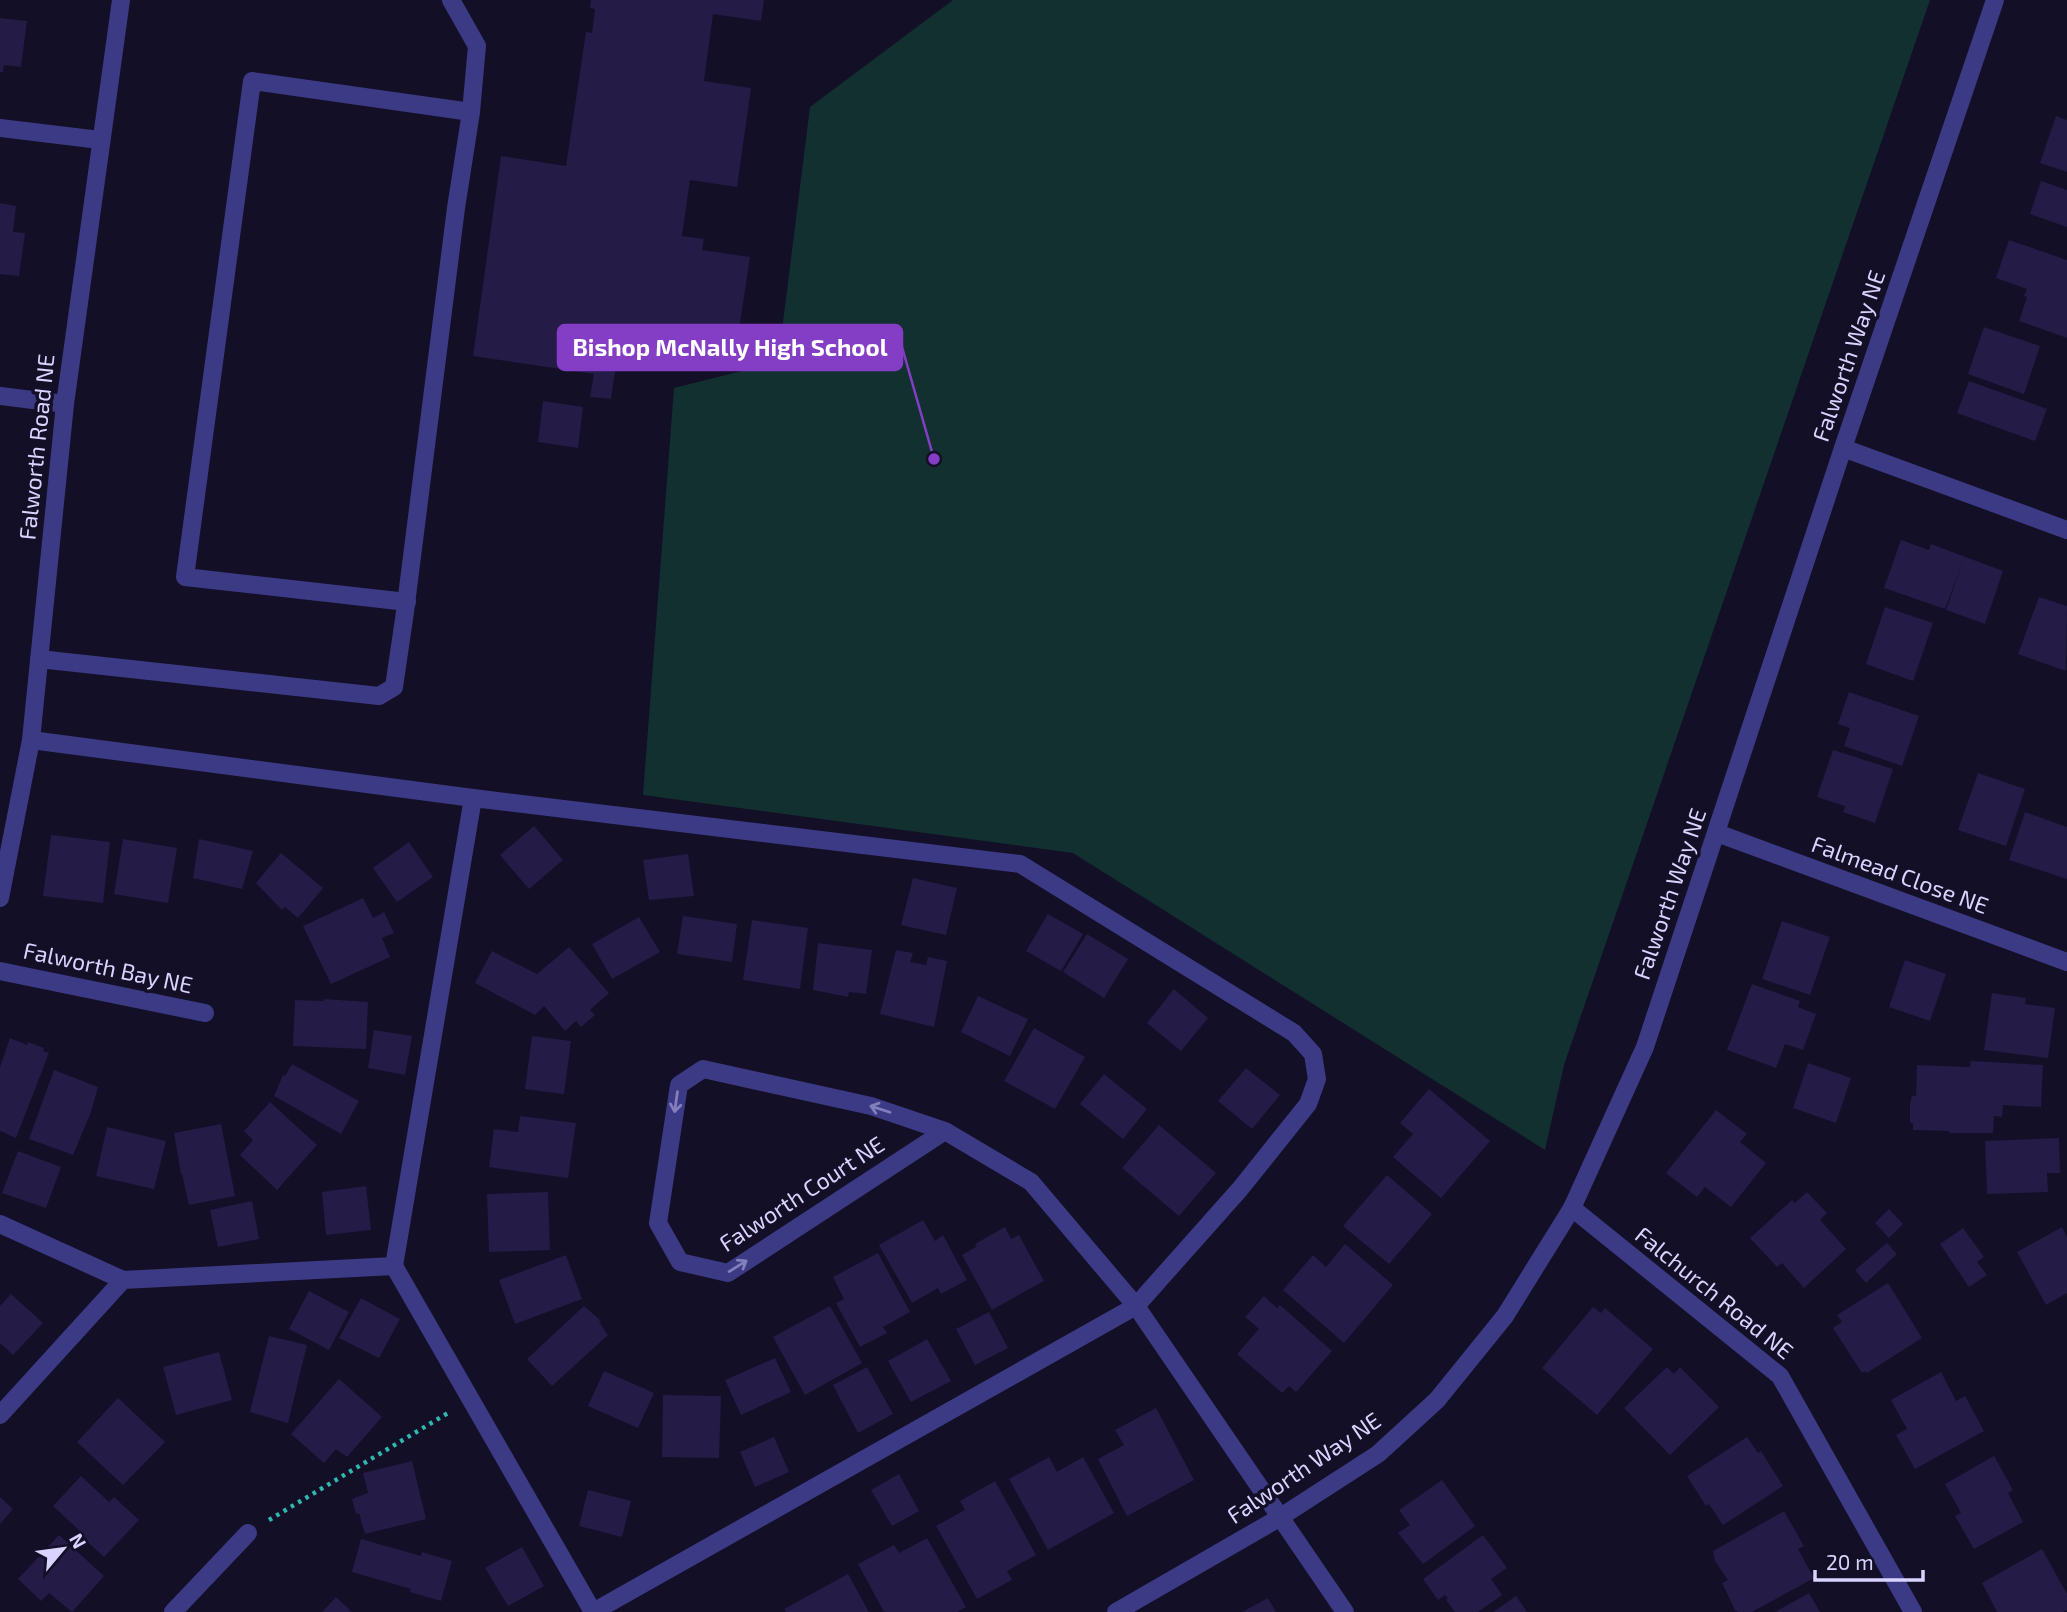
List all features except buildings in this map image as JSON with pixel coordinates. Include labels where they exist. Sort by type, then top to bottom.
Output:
[{"type":"street","name":"Falworth Road NE","points":[[0,898],[31,740],[65,404],[121,0]]},
{"type":"street","points":[[39,659],[379,696],[394,687],[456,208],[471,112],[477,46],[451,0]]},
{"type":"street","name":"Falworth Way NE","points":[[1116,1612],[1279,1518],[1378,1454],[1437,1400],[1505,1316],[1572,1208],[1644,1047],[1995,0]]},
{"type":"street","points":[[407,602],[185,577],[186,565],[252,81],[471,112]]},
{"type":"street","points":[[0,128],[100,140]]},
{"type":"street","points":[[0,396],[65,404]]},
{"type":"street","points":[[1843,448],[2067,530]]},
{"type":"street","points":[[31,740],[473,798],[1020,864],[1294,1033],[1313,1054],[1317,1079],[1308,1104],[1240,1189],[1136,1306],[593,1612],[394,1266],[473,798]]},
{"type":"street","name":"Falmead Close NE","points":[[1717,833],[2067,962]]},
{"type":"street","name":"Falworth Bay NE","points":[[0,971],[205,1013]]},
{"type":"street","name":"Falworth Court NE","points":[[945,1131],[728,1273],[680,1262],[658,1223],[679,1085],[703,1069],[871,1106],[945,1131],[1031,1182],[1136,1306],[1345,1612]]},
{"type":"street","name":"Falchurch Road NE","points":[[1572,1208],[1780,1376],[1913,1612]]},
{"type":"street","points":[[0,1224],[123,1280],[394,1266]]},
{"type":"street","points":[[0,1415],[123,1280]]},
{"type":"street","points":[[173,1612],[248,1533]]},
{"type":"path","points":[[248,1533],[471,1400]]},
{"type":"green space","points":[[953,0],[1930,0],[1564,1065],[1545,1150],[1073,853],[643,795],[674,388],[778,362],[810,107]]},
{"type":"place","name":"Bishop McNally High School","points":[[934,459]]}]
